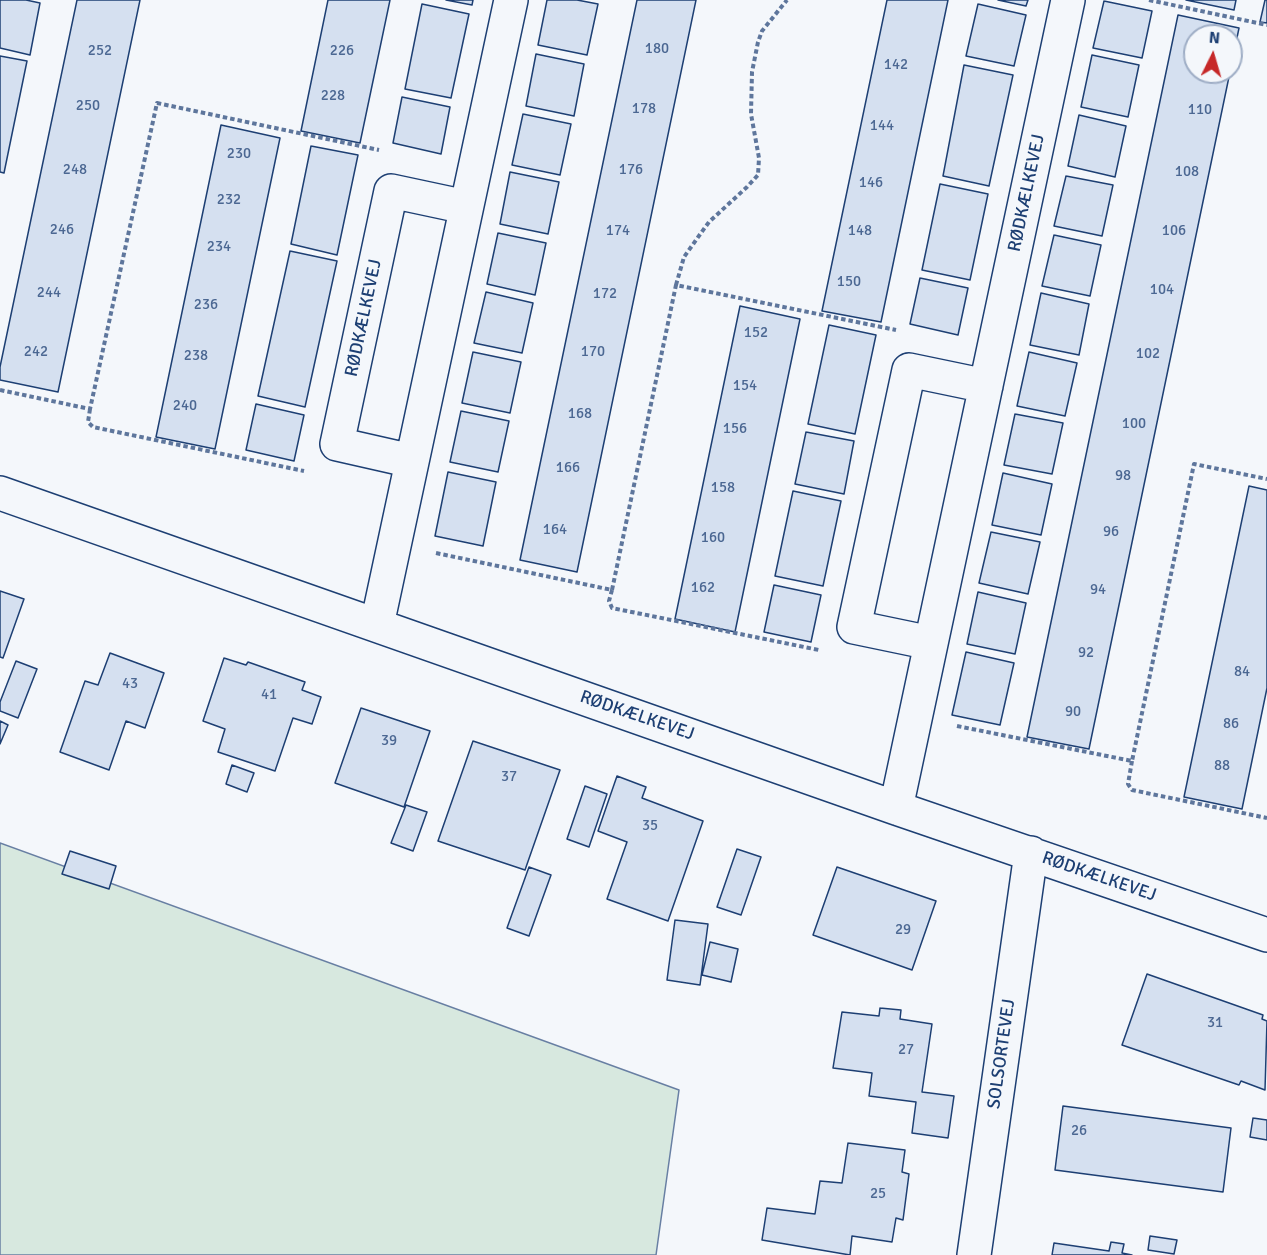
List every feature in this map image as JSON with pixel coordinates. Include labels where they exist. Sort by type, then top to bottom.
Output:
[{"type":"street","points":[[377,625],[511,0]]},
{"type":"street","name":"RØDKÆLKEVEJ","points":[[896,808],[1068,0]]},
{"type":"street","name":"RØDKÆLKEVEJ","points":[[412,461],[337,444],[346,398],[391,191],[466,207]]},
{"type":"street","points":[[931,643],[854,627],[909,370],[986,386]]},
{"type":"street","name":"RØDKÆLKEVEJ","points":[[0,493],[896,808],[1267,935]]},
{"type":"street","name":"SOLSORTEVEJ","points":[[974,1255],[1031,853]]},
{"type":"path","points":[[787,0],[762,31],[753,63],[750,104],[759,158],[758,175],[710,222],[684,256],[609,601],[612,608],[822,651]]},
{"type":"path","points":[[1149,0],[1267,26]]},
{"type":"path","points":[[313,472],[93,427],[88,422],[157,103],[384,151]]},
{"type":"path","points":[[676,285],[899,330]]},
{"type":"path","points":[[0,390],[90,409]]},
{"type":"path","points":[[1267,479],[1194,464],[1128,784],[1132,790],[1267,818]]},
{"type":"path","points":[[394,544],[612,590]]},
{"type":"path","points":[[915,717],[1132,761]]},
{"type":"shaded area","points":[[0,843],[679,1090],[656,1255],[0,1255]]},
{"type":"building","points":[[0,0],[26,0],[40,3],[30,55],[0,48]]},
{"type":"building","points":[[77,0],[140,0],[58,392],[0,380],[0,367]]},
{"type":"building","points":[[328,0],[390,0],[360,143],[301,131]]},
{"type":"building","points":[[446,0],[473,0],[472,5]]},
{"type":"building","points":[[547,0],[577,0],[598,4],[587,55],[538,45]]},
{"type":"building","points":[[637,0],[696,0],[577,572],[520,560]]},
{"type":"building","points":[[887,0],[948,0],[881,322],[822,311]]},
{"type":"building","points":[[998,0],[1028,0],[1026,6]]},
{"type":"building","points":[[1186,0],[1236,0],[1234,10]]},
{"type":"building","points":[[1265,0],[1267,0],[1267,23],[1260,22]]},
{"type":"building","points":[[1104,1],[1152,11],[1142,58],[1093,48]]},
{"type":"building","points":[[422,4],[469,14],[451,98],[405,89]]},
{"type":"building","points":[[978,4],[1026,15],[1014,66],[966,56]]},
{"type":"building","points":[[1178,15],[1220,24],[1183,24],[1183,84],[1228,84],[1089,749],[1027,737]]},
{"type":"building","points":[[536,54],[584,64],[574,116],[526,106]]},
{"type":"building","points":[[1092,55],[1139,65],[1128,117],[1081,107]]},
{"type":"building","points":[[0,56],[27,61],[4,173],[0,172]]},
{"type":"building","points":[[964,65],[1013,75],[989,186],[943,176]]},
{"type":"building","points":[[402,97],[450,107],[441,154],[393,143]]},
{"type":"building","points":[[523,114],[571,124],[560,175],[512,165]]},
{"type":"building","points":[[1079,115],[1126,126],[1115,177],[1068,166]]},
{"type":"building","points":[[221,125],[280,138],[215,449],[156,437]]},
{"type":"building","points":[[311,146],[358,155],[337,255],[291,244]]},
{"type":"building","points":[[510,172],[559,182],[548,234],[500,224]]},
{"type":"building","points":[[1066,176],[1113,185],[1102,236],[1054,226]]},
{"type":"building","points":[[940,184],[988,194],[970,280],[922,270]]},
{"type":"building","points":[[498,233],[546,243],[535,295],[487,284]]},
{"type":"building","points":[[1054,235],[1101,245],[1090,296],[1042,286]]},
{"type":"building","points":[[290,251],[337,261],[305,407],[258,396]]},
{"type":"building","points":[[920,278],[968,288],[958,335],[910,324]]},
{"type":"building","points":[[486,292],[533,303],[522,353],[474,343]]},
{"type":"building","points":[[1041,293],[1089,304],[1079,355],[1030,345]]},
{"type":"building","points":[[740,306],[800,319],[735,632],[675,619]]},
{"type":"building","points":[[829,325],[876,335],[855,434],[808,424]]},
{"type":"building","points":[[473,352],[521,362],[510,413],[462,403]]},
{"type":"building","points":[[1029,352],[1077,363],[1065,416],[1017,406]]},
{"type":"building","points":[[256,404],[304,415],[294,461],[246,450]]},
{"type":"building","points":[[461,411],[509,421],[498,472],[450,462]]},
{"type":"building","points":[[1015,414],[1063,423],[1052,474],[1004,465]]},
{"type":"building","points":[[806,432],[854,441],[844,494],[795,484]]},
{"type":"building","points":[[448,472],[496,482],[483,546],[435,536]]},
{"type":"building","points":[[1003,473],[1052,484],[1041,535],[992,525]]},
{"type":"building","points":[[1249,486],[1267,490],[1267,688],[1242,809],[1184,797]]},
{"type":"building","points":[[793,491],[841,501],[823,586],[775,576]]},
{"type":"building","points":[[991,532],[1040,542],[1028,594],[979,583]]},
{"type":"building","points":[[774,585],[821,595],[811,642],[764,632]]},
{"type":"building","points":[[0,591],[24,599],[3,658],[0,657]]},
{"type":"building","points":[[978,592],[1026,603],[1015,654],[967,644]]},
{"type":"building","points":[[966,652],[1014,663],[1000,725],[952,715]]},
{"type":"building","points":[[110,653],[164,673],[145,728],[126,721],[109,770],[60,752],[85,681],[98,685]]},
{"type":"building","points":[[224,658],[246,665],[248,662],[305,682],[302,690],[321,697],[312,724],[293,718],[275,771],[218,752],[225,729],[203,721]]},
{"type":"building","points":[[16,661],[37,669],[18,718],[0,711],[0,702]]},
{"type":"building","points":[[361,708],[430,731],[404,807],[335,783]]},
{"type":"building","points":[[0,721],[8,725],[0,744]]},
{"type":"building","points":[[473,741],[560,770],[525,870],[438,841]]},
{"type":"building","points":[[232,765],[254,773],[247,792],[226,784]]},
{"type":"building","points":[[617,776],[646,787],[642,798],[703,821],[668,921],[607,899],[627,842],[598,831]]},
{"type":"building","points":[[585,786],[607,794],[589,847],[567,839]]},
{"type":"building","points":[[406,805],[427,812],[413,851],[391,843]]},
{"type":"building","points":[[737,849],[761,857],[741,915],[717,907]]},
{"type":"building","points":[[70,851],[116,866],[109,889],[62,874]]},
{"type":"building","points":[[529,867],[551,875],[529,936],[507,928]]},
{"type":"building","points":[[837,867],[936,901],[912,970],[813,935]]},
{"type":"building","points":[[675,920],[708,924],[700,985],[667,980]]},
{"type":"building","points":[[710,942],[738,949],[731,982],[702,975]]},
{"type":"building","points":[[1147,974],[1263,1015],[1262,1019],[1267,1021],[1265,1090],[1241,1081],[1239,1085],[1122,1045]]},
{"type":"building","points":[[880,1008],[901,1010],[900,1019],[932,1024],[922,1092],[954,1096],[948,1138],[912,1133],[916,1102],[869,1096],[872,1073],[833,1068],[842,1012],[879,1016]]},
{"type":"building","points":[[1063,1106],[1231,1128],[1223,1192],[1055,1170]]},
{"type":"building","points":[[1253,1118],[1267,1120],[1267,1140],[1250,1137]]},
{"type":"building","points":[[848,1143],[905,1150],[902,1172],[909,1174],[903,1220],[896,1218],[892,1242],[852,1236],[850,1255],[762,1240],[767,1208],[815,1214],[820,1181],[842,1183]]},
{"type":"building","points":[[1150,1236],[1177,1240],[1174,1254],[1148,1250]]},
{"type":"building","points":[[1111,1242],[1124,1244],[1122,1253],[1132,1255],[1052,1255],[1054,1243],[1109,1251]]}]
